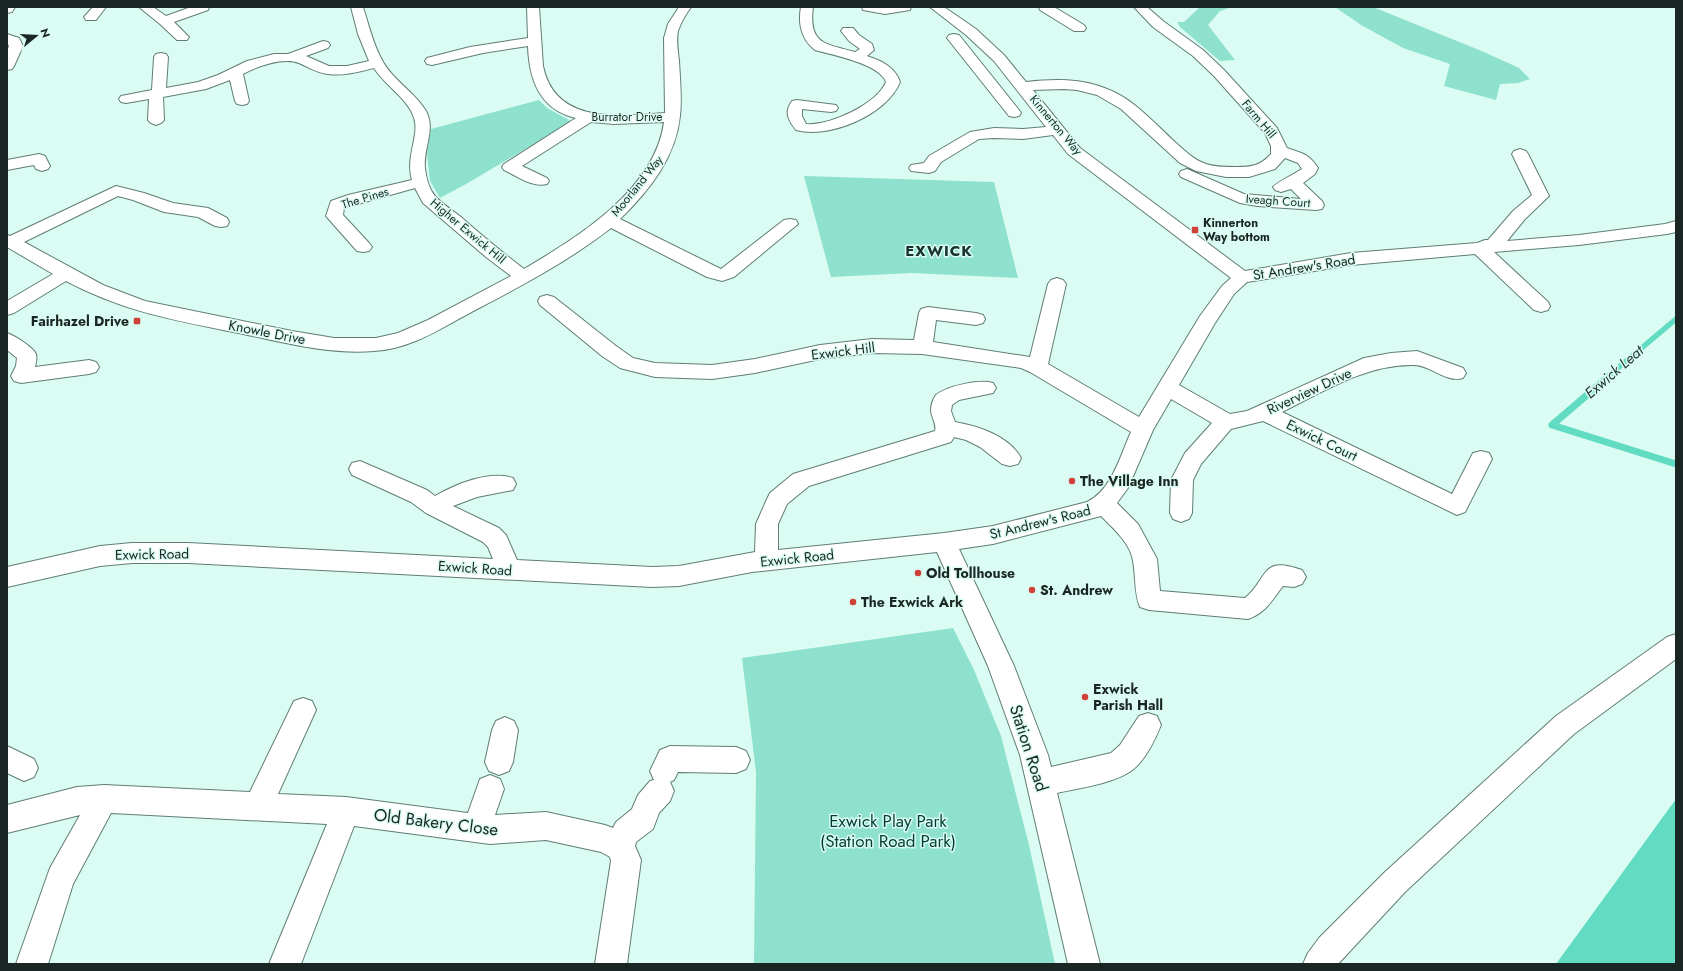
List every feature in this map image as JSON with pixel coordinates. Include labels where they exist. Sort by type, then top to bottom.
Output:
[{"type":"street","points":[[91,17],[100,7]]},
{"type":"street","points":[[145,7],[165,21],[182,37]]},
{"type":"street","points":[[165,21],[203,7]]},
{"type":"street","name":"Higher Exwick Hill","points":[[357,7],[362,26],[378,63],[387,77],[406,94],[422,120],[417,162],[421,182],[429,199],[492,253],[524,277]]},
{"type":"street","name":"Burrator Drive","points":[[533,7],[538,74],[544,90],[561,107],[587,118],[620,120],[673,117]]},
{"type":"street","name":"Moorland Way","points":[[524,277],[583,240],[608,221],[657,164],[665,150],[673,117],[674,100],[670,40],[676,21],[685,7]]},
{"type":"street","points":[[807,7],[805,17],[809,44],[856,58],[885,70],[894,80],[894,85],[890,91],[876,103],[837,130],[800,127],[794,116],[795,109],[798,104],[831,108]]},
{"type":"street","points":[[868,7],[885,10],[905,7]]},
{"type":"street","name":"Kinnerton Way","points":[[936,7],[971,32],[999,58],[1024,87],[1056,130],[1074,151],[1242,277]]},
{"type":"street","points":[[1044,7],[1074,24],[1056,25]]},
{"type":"street","name":"Farm Hill","points":[[1024,87],[1053,83],[1094,88],[1118,100],[1162,140],[1193,164],[1216,171],[1249,172],[1269,166],[1279,155],[1277,139],[1272,131],[1219,73],[1198,53],[1158,24],[1140,7]]},
{"type":"street","points":[[848,31],[854,38],[867,47],[867,50],[856,58]]},
{"type":"street","points":[[7,38],[14,41],[16,46],[7,66]]},
{"type":"street","points":[[954,38],[1014,113]]},
{"type":"street","points":[[432,61],[454,49],[499,46],[535,41]]},
{"type":"street","points":[[292,57],[308,50],[324,46]]},
{"type":"street","points":[[156,120],[161,57]]},
{"type":"street","points":[[126,99],[200,86],[236,73],[252,64],[274,58],[292,57],[306,60],[326,70],[347,70],[378,63]]},
{"type":"street","points":[[974,63],[999,58]]},
{"type":"street","points":[[236,73],[242,102]]},
{"type":"street","points":[[541,182],[510,167],[587,118]]},
{"type":"street","points":[[929,170],[935,159],[975,136],[994,133],[1023,134],[1056,130]]},
{"type":"street","name":"Iveagh Court","points":[[1267,192],[1294,182],[1309,171],[1310,168],[1304,160],[1279,150]]},
{"type":"street","points":[[1485,248],[1541,196],[1520,154]]},
{"type":"street","points":[[7,165],[39,159],[42,166]]},
{"type":"street","name":"Iveagh Court","points":[[1193,164],[1183,172],[1240,198],[1257,201],[1316,205],[1294,182]]},
{"type":"street","name":"The Pines","points":[[363,247],[334,216],[337,206],[354,199],[421,182]]},
{"type":"street","name":"Knowle Drive","points":[[9,241],[116,191],[170,208],[202,212],[220,222]]},
{"type":"street","points":[[608,221],[706,264],[722,275],[728,273],[790,224]]},
{"type":"street","points":[[1485,248],[1579,240],[1667,229],[1676,226]]},
{"type":"street","points":[[706,264],[768,227]]},
{"type":"street","name":"St Andrew's Road","points":[[944,542],[993,535],[1092,510],[1104,504],[1117,488],[1143,429],[1207,320],[1228,290],[1242,277],[1351,258],[1360,249],[1438,238],[1472,241],[1485,248]]},
{"type":"street","name":"Knowle Drive","points":[[9,241],[65,274],[112,296],[161,311],[276,335],[350,346],[371,345],[396,341],[502,290],[524,277]]},
{"type":"street","points":[[1485,248],[1542,306]]},
{"type":"street","points":[[7,309],[65,274]]},
{"type":"street","points":[[1037,367],[1057,284]]},
{"type":"street","name":"Exwick Hill","points":[[547,301],[587,334],[627,363],[655,370],[712,372],[755,366],[820,352],[872,346],[922,347],[1023,362],[1037,367],[1143,429]]},
{"type":"street","points":[[922,347],[928,313],[976,319]]},
{"type":"street","points":[[7,340],[27,356],[26,366],[21,376],[89,367]]},
{"type":"street","name":"Riverview Drive","points":[[1226,421],[1234,422],[1253,417],[1364,366],[1391,360],[1417,358],[1456,374]]},
{"type":"street","points":[[766,561],[766,524],[778,499],[801,480],[944,436],[946,428],[941,412],[943,401],[954,394],[986,388]]},
{"type":"street","points":[[1168,388],[1226,421],[1193,459],[1182,480],[1180,513]]},
{"type":"street","name":"Exwick Court","points":[[1263,412],[1457,506],[1481,459]]},
{"type":"street","points":[[946,428],[967,431],[996,445],[1010,458]]},
{"type":"street","points":[[360,469],[419,496],[434,507],[491,535],[498,542],[509,570]]},
{"type":"street","points":[[434,507],[448,498],[473,489],[489,485],[505,484]]},
{"type":"street","points":[[1104,504],[1130,531],[1145,559],[1148,600],[1248,609],[1255,606],[1268,585],[1277,576],[1294,577]]},
{"type":"street","name":"Exwick Road","points":[[7,577],[100,556],[132,553],[188,552],[652,577],[679,576],[766,561],[944,542]]},
{"type":"street","name":"Station Road","points":[[944,542],[1001,666],[1034,755],[1042,783],[1084,964]]},
{"type":"street","points":[[1319,964],[1330,949],[1395,882],[1565,725],[1676,645]]},
{"type":"street","points":[[258,807],[303,710]]},
{"type":"street","points":[[1042,783],[1110,767],[1121,762],[1130,754],[1148,725]]},
{"type":"street","points":[[499,762],[505,730]]},
{"type":"street","points":[[612,964],[626,860],[620,847],[626,832],[643,819],[648,805],[662,781],[670,759],[736,760]]},
{"type":"street","points":[[477,828],[490,789]]},
{"type":"street","points":[[32,964],[60,878],[104,799]]},
{"type":"street","name":"Old Bakery Close","points":[[7,819],[77,801],[104,799],[346,811],[497,830],[546,826],[605,839],[620,847]]},
{"type":"street","points":[[285,964],[346,811]]},
{"type":"green space","points":[[1200,7],[1232,7],[1220,11],[1208,25],[1235,60],[1220,61],[1180,27],[1177,22],[1184,22]]},
{"type":"green space","points":[[1335,7],[1373,7],[1484,52],[1519,68],[1530,79],[1518,83],[1500,84],[1496,100],[1444,86],[1450,64],[1403,48],[1361,25]]},
{"type":"green space","points":[[539,100],[547,108],[569,120],[569,123],[440,198],[430,181],[427,154],[431,129]]},
{"type":"green space","points":[[804,176],[994,182],[1018,278],[911,273],[831,277]]},
{"type":"green space","name":"Exwick Play Park (Station Road Park)","points":[[953,628],[974,670],[1001,736],[1029,845],[1055,964],[754,964],[756,772],[742,658]]},
{"type":"shaded area","points":[[1676,799],[1676,964],[1556,964]]},
{"type":"waterway","name":"Exwick Leat","points":[[1606,378],[1676,319]]},
{"type":"waterway","points":[[1608,377],[1552,425],[1676,464]]},
{"type":"place","name":"Kinnerton Way bottom","points":[[1195,230]]},
{"type":"place","name":"Fairhazel Drive","points":[[137,321]]},
{"type":"place","name":"The Village Inn","points":[[1072,481]]},
{"type":"place","name":"Old Tollhouse","points":[[918,573]]},
{"type":"place","name":"St. Andrew","points":[[1032,590]]},
{"type":"place","name":"The Exwick Ark","points":[[853,602]]},
{"type":"place","name":"Exwick Parish Hall","points":[[1085,697]]},
{"type":"district","name":"EXWICK","points":[[939,251]]}]
